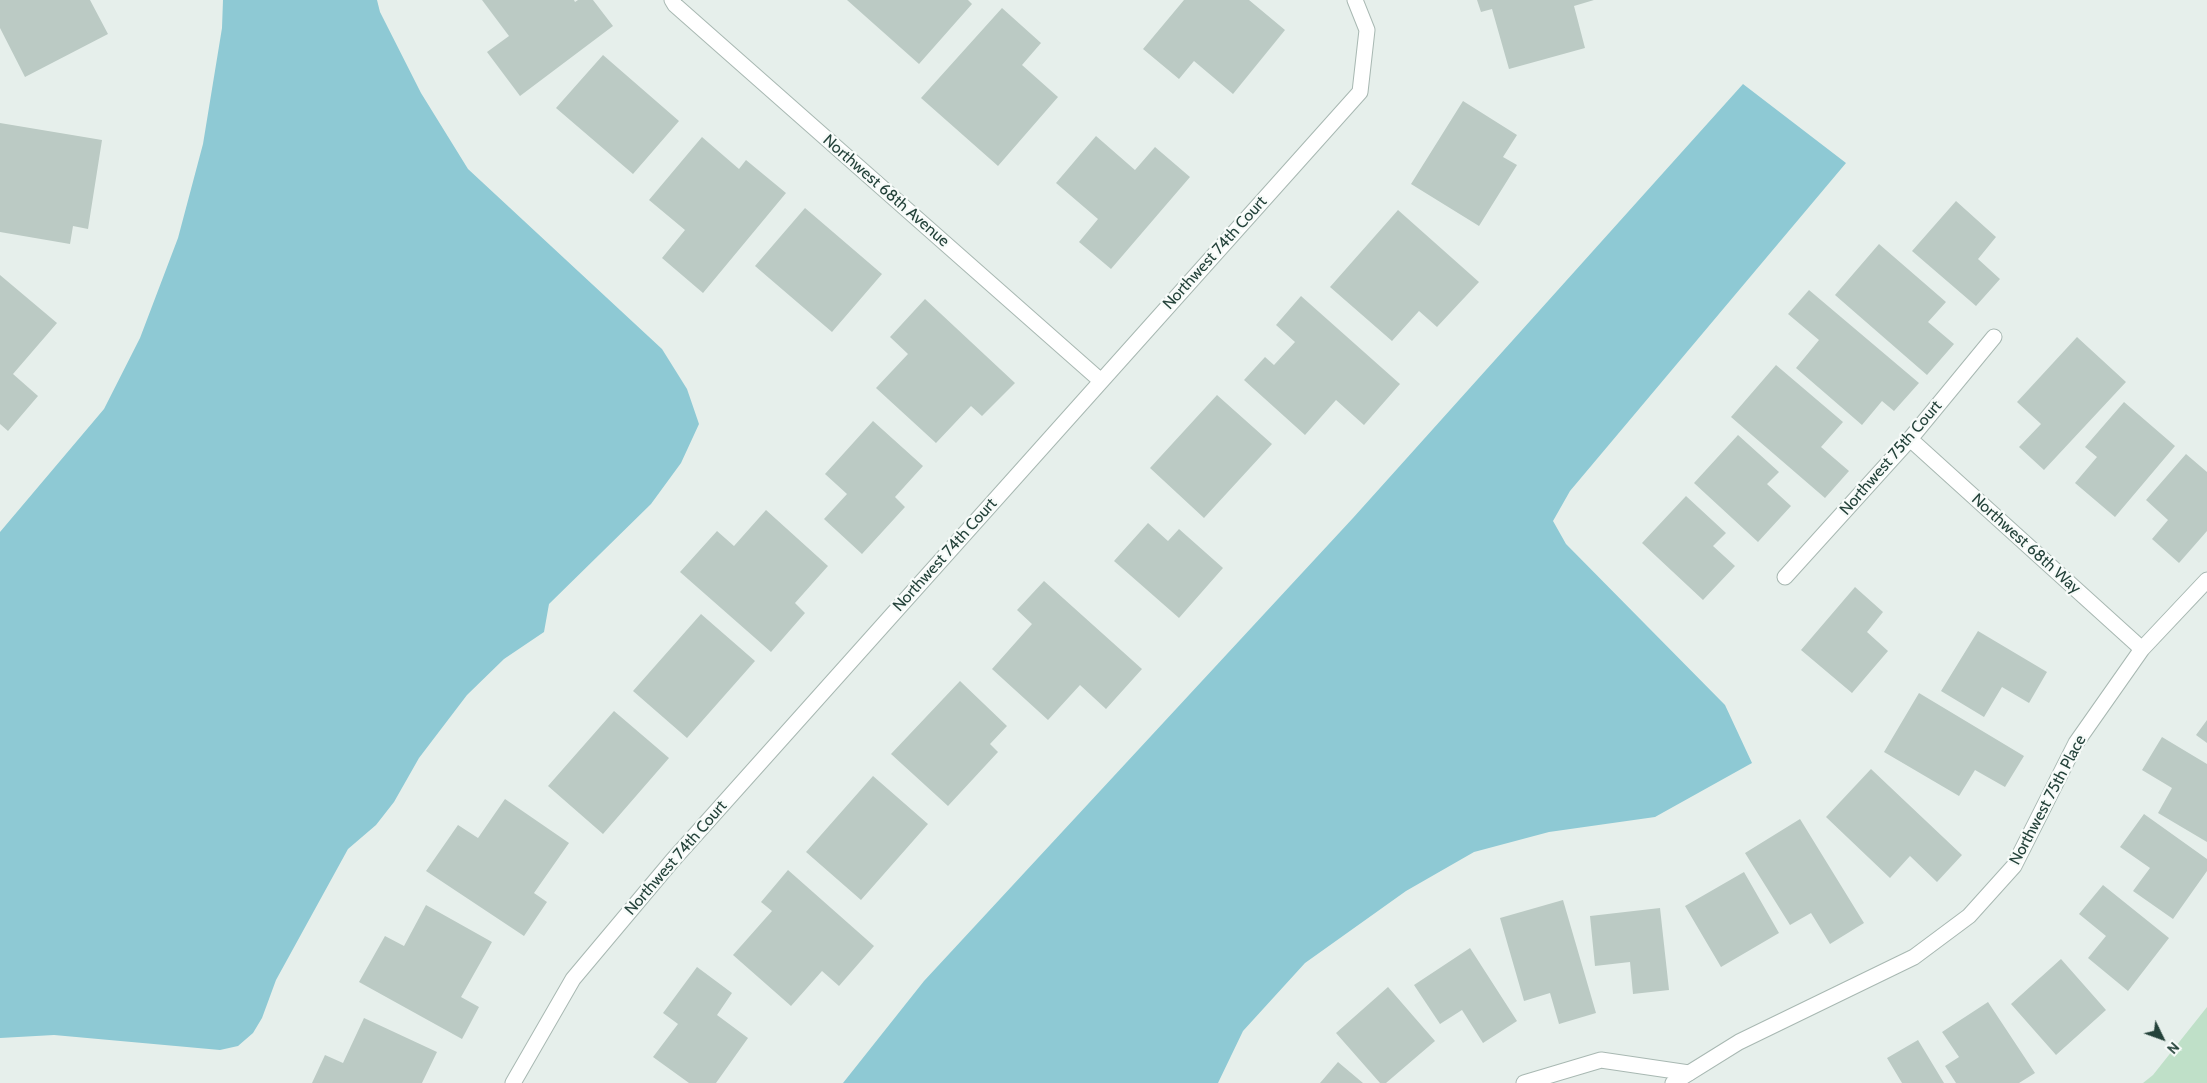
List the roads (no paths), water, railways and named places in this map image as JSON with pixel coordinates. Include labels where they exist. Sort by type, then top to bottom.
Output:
[{"type":"street","name":"Northwest 68th Avenue","points":[[672,0],[675,5],[1101,380]]},
{"type":"street","name":"Northwest 74th Court","points":[[513,1083],[579,972],[672,861],[1360,92],[1367,30],[1355,0]]},
{"type":"street","name":"Northwest 75th Court","points":[[1785,577],[1910,439],[1994,337]]},
{"type":"street","name":"Northwest 68th Way","points":[[1910,439],[2142,649]]},
{"type":"street","name":"Northwest 75th Place","points":[[1673,1083],[1739,1042],[1914,957],[1969,916],[2014,866],[2076,743],[2142,649],[2207,580]]},
{"type":"street","points":[[1524,1083],[1601,1060],[1689,1073]]},
{"type":"water","points":[[223,0],[377,0],[380,12],[421,93],[468,169],[662,349],[687,389],[699,424],[681,463],[651,504],[549,604],[544,632],[504,659],[467,695],[419,758],[394,802],[376,825],[348,849],[276,980],[262,1018],[253,1033],[238,1046],[220,1050],[54,1035],[0,1038],[0,532],[104,409],[140,338],[178,238],[203,144],[222,28]]},
{"type":"water","points":[[1743,84],[1846,163],[1570,491],[1553,521],[1566,544],[1725,705],[1752,763],[1655,817],[1549,832],[1474,852],[1406,891],[1305,963],[1243,1031],[1218,1083],[843,1083],[924,981],[1353,518]]}]
